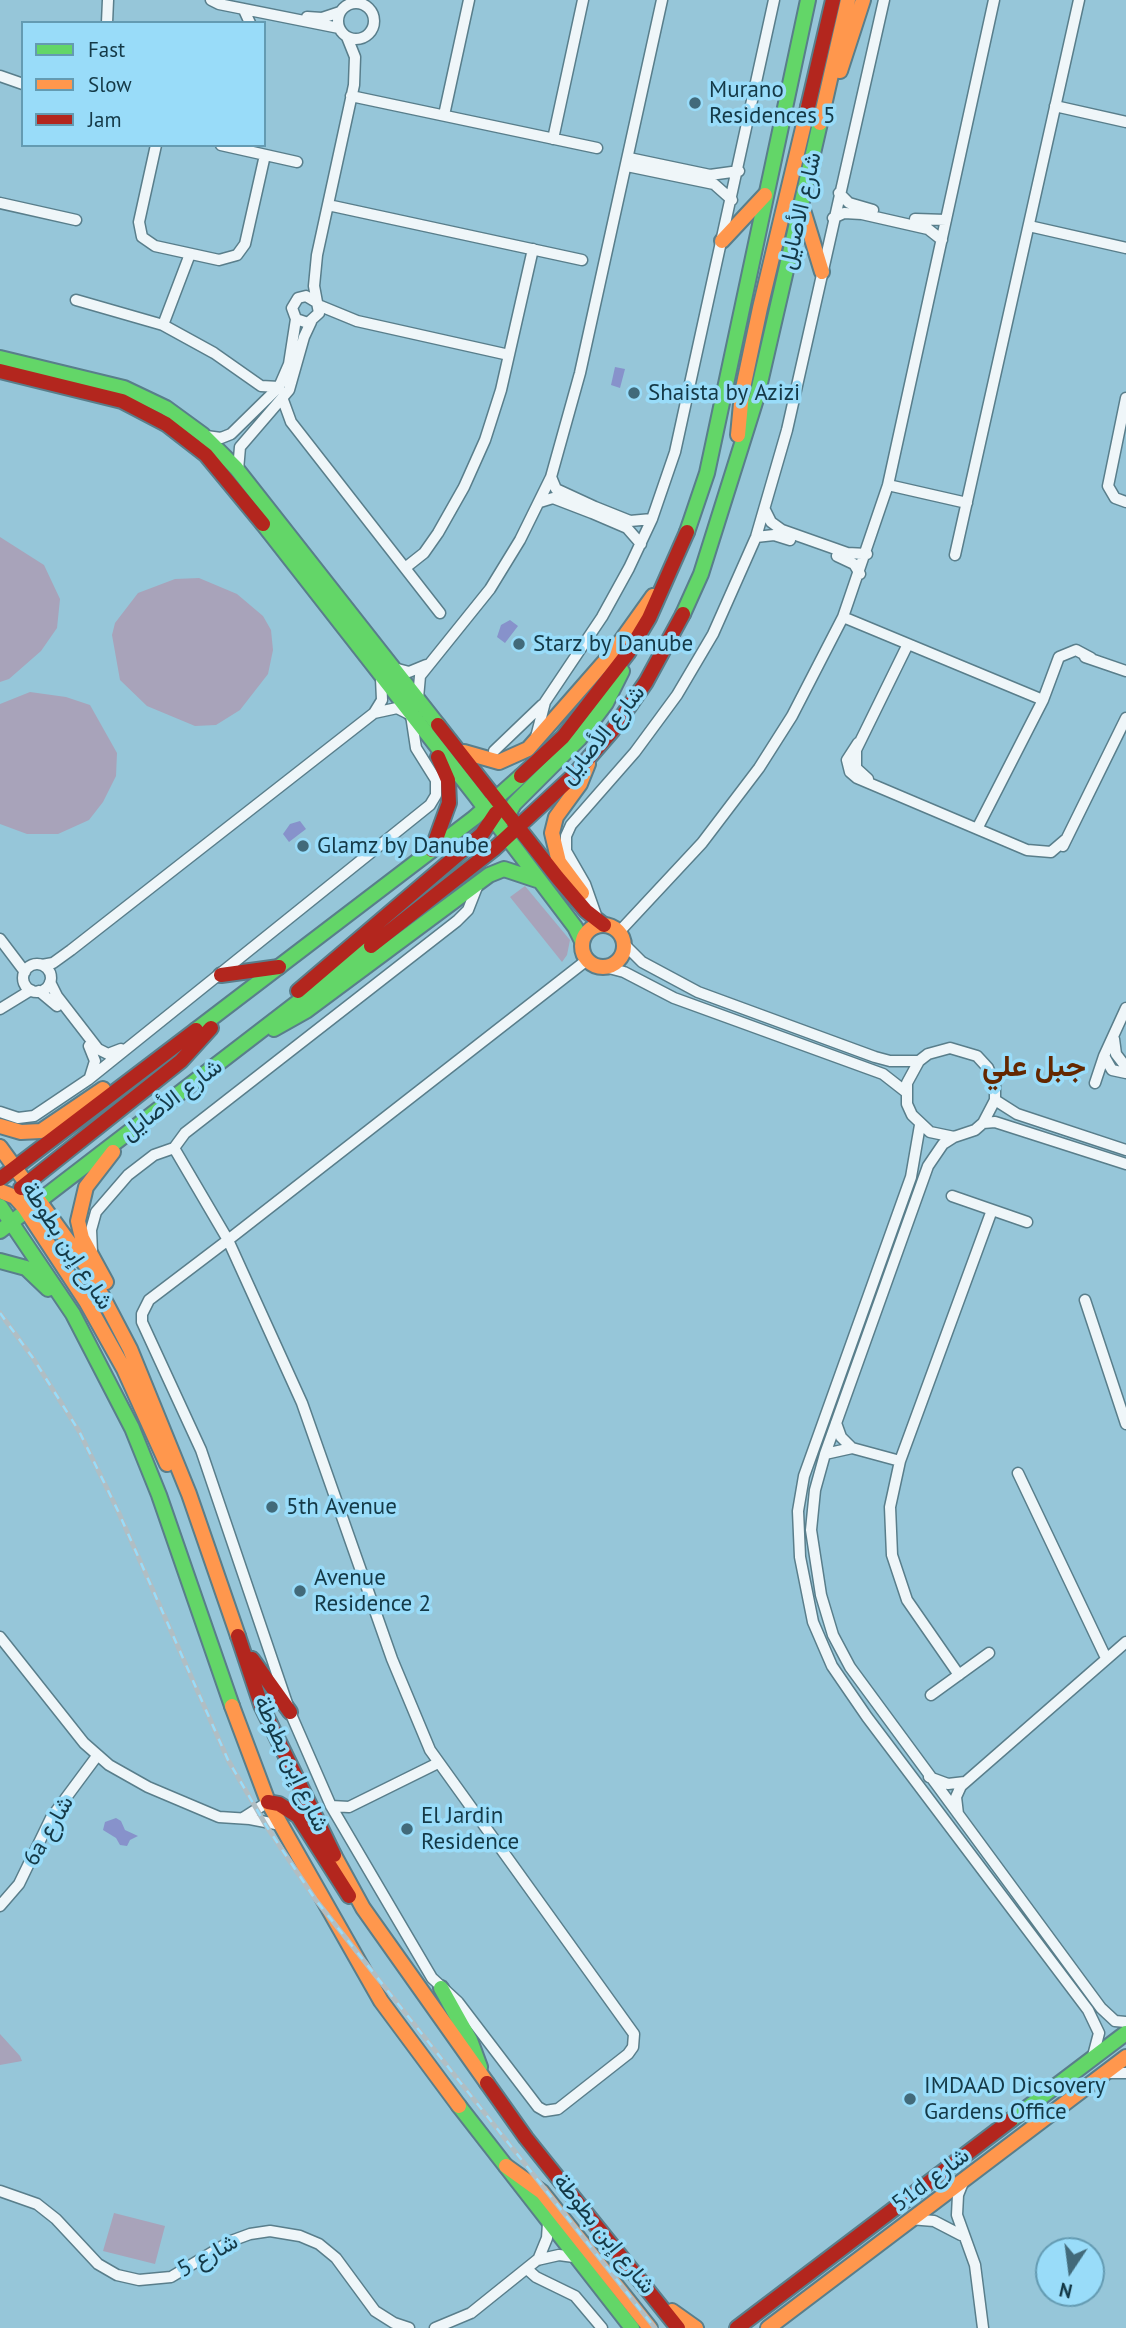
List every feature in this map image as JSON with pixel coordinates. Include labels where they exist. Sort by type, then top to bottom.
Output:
[{"type":"main road","name":"شارع الأصايل","points":[[6,1226],[259,1033],[571,748],[606,703],[628,653],[677,560],[708,473],[808,0]]},
{"type":"main road","points":[[737,458],[743,393],[833,0]]},
{"type":"main road","name":"شارع الأصايل","points":[[9,1183],[171,1050],[431,853],[500,815],[592,754],[646,682],[677,628],[701,574],[757,396],[848,0]]},
{"type":"main road","points":[[821,125],[863,0]]},
{"type":"main road","points":[[722,241],[755,208],[768,187]]},
{"type":"main road","points":[[802,209],[822,272]]},
{"type":"main road","points":[[0,358],[124,388],[166,408],[204,435],[238,471],[385,671],[411,715],[426,734],[500,815],[586,911],[622,939],[621,958],[605,967],[587,960],[575,927],[541,883],[500,815],[460,749],[418,700],[385,671],[224,473],[187,439],[122,401],[0,371]]},
{"type":"main road","points":[[460,749],[485,760],[509,760],[535,741],[613,652],[677,560]]},
{"type":"main road","points":[[426,734],[443,768],[450,791],[447,814],[431,853]]},
{"type":"main road","points":[[586,911],[582,893],[559,862],[552,833],[556,817],[580,784],[592,754]]},
{"type":"main road","points":[[259,1033],[303,986],[469,846],[500,815]]},
{"type":"main road","points":[[259,1033],[306,1011],[482,880],[504,869],[531,876],[541,883]]},
{"type":"main road","points":[[582,941],[588,931],[601,923]]},
{"type":"main road","points":[[221,975],[279,967]]},
{"type":"main road","points":[[9,1183],[181,1061],[230,1006]]},
{"type":"main road","points":[[0,1126],[21,1132],[41,1131],[130,1069],[171,1050]]},
{"type":"main road","points":[[127,1135],[86,1187],[79,1208],[79,1229],[162,1403],[196,1491],[207,1547]]},
{"type":"main road","points":[[9,1183],[36,1181],[39,1189],[53,1191]]},
{"type":"main road","points":[[9,1183],[41,1200]]},
{"type":"main road","points":[[9,1183],[87,1303],[124,1369],[207,1547]]},
{"type":"main road","name":"شارع إبن بطوطة","points":[[9,1183],[6,1226],[22,1234],[73,1314],[107,1376],[146,1461],[216,1664],[268,1802],[377,1994],[501,2164],[632,2328]]},
{"type":"main road","name":"شارع إبن بطوطة","points":[[41,1200],[87,1267],[130,1349],[150,1393],[207,1547],[232,1627],[277,1740],[363,1908],[486,2085],[678,2328]]},
{"type":"main road","points":[[22,1234],[21,1228],[25,1222],[37,1224]]},
{"type":"main road","points":[[0,1261],[17,1264],[34,1273],[62,1306],[73,1314]]},
{"type":"main road","points":[[232,1627],[261,1676],[289,1712]]},
{"type":"main road","points":[[268,1802],[285,1807],[298,1816],[340,1884],[363,1908]]},
{"type":"main road","points":[[441,1988],[470,2040],[486,2085]]},
{"type":"main road","name":"51d شارع","points":[[737,2328],[1126,2033]]},
{"type":"main road","name":"51d شارع","points":[[768,2328],[1126,2057]]},
{"type":"main road","points":[[501,2164],[522,2175],[542,2192],[650,2328]]},
{"type":"main road","points":[[655,2298],[696,2328]]},
{"type":"street","points":[[107,21],[108,0]]},
{"type":"street","points":[[211,0],[248,5],[269,15],[295,18],[321,18],[346,6],[365,3],[373,15],[374,24],[365,36],[358,78],[353,90]]},
{"type":"street","points":[[204,435],[226,436],[279,387],[289,364],[296,319],[292,308],[306,287],[317,255],[353,90],[355,57],[347,37],[339,27],[229,0]]},
{"type":"street","points":[[444,115],[468,0]]},
{"type":"street","points":[[553,139],[583,0]]},
{"type":"street","points":[[418,700],[420,676],[490,589],[540,503],[551,477],[575,393],[662,0]]},
{"type":"street","points":[[494,751],[545,702],[602,617],[652,519],[684,418],[774,0]]},
{"type":"street","points":[[601,923],[585,884],[566,851],[568,830],[635,752],[677,695],[713,634],[756,537],[787,430],[884,0]]},
{"type":"street","points":[[919,1061],[875,1057],[698,992],[642,962],[622,939],[702,843],[759,768],[798,705],[843,617],[867,554],[888,485],[994,0]]},
{"type":"street","points":[[956,555],[1079,0]]},
{"type":"street","points":[[339,27],[346,6]]},
{"type":"street","points":[[261,21],[269,15]]},
{"type":"street","points":[[347,37],[365,36]]},
{"type":"street","points":[[0,76],[21,83]]},
{"type":"street","points":[[353,90],[444,115],[597,148]]},
{"type":"street","points":[[1055,106],[1126,122]]},
{"type":"street","points":[[156,147],[139,222],[140,232],[150,244],[223,260],[240,252],[245,244],[265,155]]},
{"type":"street","points":[[229,147],[297,162]]},
{"type":"street","points":[[628,162],[710,175],[739,170]]},
{"type":"street","points":[[628,162],[713,184],[732,200]]},
{"type":"street","points":[[839,192],[856,206],[929,222],[946,220]]},
{"type":"street","points":[[0,202],[76,220]]},
{"type":"street","points":[[328,205],[582,260]]},
{"type":"street","points":[[833,218],[844,213],[862,214],[928,229],[942,240]]},
{"type":"street","points":[[1029,226],[1126,248]]},
{"type":"street","points":[[405,568],[432,544],[464,488],[494,415],[533,249]]},
{"type":"street","points":[[163,325],[190,254]]},
{"type":"street","points":[[238,471],[240,447],[283,400],[293,381],[304,337],[313,321],[317,303],[314,286],[317,255]]},
{"type":"street","points":[[298,298],[310,297],[317,303],[357,321],[509,355]]},
{"type":"street","points":[[76,300],[163,325],[198,343],[261,386],[279,387]]},
{"type":"street","points":[[296,319],[357,321]]},
{"type":"street","points":[[236,369],[257,392],[255,411],[262,423]]},
{"type":"street","points":[[1126,398],[1108,486],[1115,498],[1126,502]]},
{"type":"street","points":[[283,400],[290,422],[439,613]]},
{"type":"street","points":[[270,415],[290,422]]},
{"type":"street","points":[[551,477],[556,489],[630,522],[652,519]]},
{"type":"street","points":[[888,485],[967,503]]},
{"type":"street","points":[[540,503],[548,498],[558,499],[627,528],[641,544]]},
{"type":"street","points":[[765,510],[771,522],[782,530],[847,553],[867,554]]},
{"type":"street","points":[[756,537],[779,536],[845,558],[855,564],[860,574]]},
{"type":"street","points":[[843,617],[1043,700]]},
{"type":"street","points":[[908,644],[859,743],[855,757],[856,768],[874,783],[1027,850],[1051,852],[1065,840],[1126,718]]},
{"type":"street","points":[[978,827],[1043,700],[1053,674],[1068,659],[1091,658],[1124,672]]},
{"type":"street","points":[[374,713],[382,700],[385,671],[409,672],[432,661]]},
{"type":"street","points":[[535,741],[545,702]]},
{"type":"street","points":[[0,1112],[18,1118],[34,1116],[89,1079],[430,805],[436,795],[436,780],[416,748],[411,715],[389,708],[374,713],[71,950],[53,962],[38,965],[25,972]]},
{"type":"street","points":[[94,1260],[92,1230],[100,1206],[141,1164],[153,1155],[174,1148],[185,1133],[457,921],[468,910],[482,880]]},
{"type":"street","points":[[3,942],[38,965],[51,980],[57,996],[103,1052],[114,1053],[142,1033],[151,1031]]},
{"type":"street","points":[[3,942],[25,972],[25,984],[55,1003],[92,1051],[95,1061],[89,1079]]},
{"type":"street","points":[[0,1009],[51,980],[54,970],[71,950]]},
{"type":"street","points":[[174,1148],[228,1240],[302,1403],[392,1659],[430,1750],[630,2027],[635,2038],[631,2051],[558,2109],[545,2111],[534,2102],[458,2002],[432,1978],[331,1807],[289,1712],[201,1450],[142,1322],[144,1306],[149,1300],[228,1240],[587,960]]},
{"type":"street","points":[[605,967],[624,972],[674,998],[883,1074],[906,1092]]},
{"type":"street","points":[[1095,1083],[1106,1048],[1114,1039],[1126,1008]]},
{"type":"street","points":[[1114,1039],[1116,1054],[1126,1067]]},
{"type":"street","points":[[954,1137],[942,1136],[920,1125],[907,1104],[906,1092],[909,1075],[919,1061],[928,1054],[950,1048],[977,1056],[988,1068],[995,1084],[995,1100],[983,1123],[975,1130],[943,1144],[928,1166],[825,1454],[815,1490],[811,1530],[826,1617],[850,1667],[958,1817],[1101,2008],[1115,2021],[1126,2022]]},
{"type":"street","points":[[1104,1056],[1112,1070],[1126,1073]]},
{"type":"street","points":[[995,1100],[1017,1114],[1126,1150]]},
{"type":"street","points":[[983,1123],[1011,1126],[1126,1164]]},
{"type":"street","points":[[920,1125],[911,1177],[803,1476],[798,1511],[800,1557],[813,1622],[832,1665],[867,1717],[1088,2010],[1099,2033],[1091,2059]]},
{"type":"street","points":[[952,1196],[1027,1222]]},
{"type":"street","points":[[959,1675],[919,1621],[898,1578],[889,1531],[893,1484],[900,1461],[992,1210]]},
{"type":"street","points":[[1085,1300],[1126,1424]]},
{"type":"street","points":[[836,1423],[841,1437],[852,1448]]},
{"type":"street","points":[[825,1454],[852,1448],[900,1461]]},
{"type":"street","points":[[1018,1473],[1107,1658]]},
{"type":"street","points":[[0,1637],[97,1756],[162,1794],[219,1817],[281,1825]]},
{"type":"street","points":[[958,1817],[956,1797],[966,1781],[1126,1642]]},
{"type":"street","points":[[931,1695],[989,1653]]},
{"type":"street","points":[[417,1772],[430,1750]]},
{"type":"street","name":"6a شارع","points":[[0,1906],[19,1884],[51,1818],[97,1756]]},
{"type":"street","points":[[331,1807],[349,1807],[438,1763]]},
{"type":"street","points":[[929,1777],[948,1784],[966,1781]]},
{"type":"street","points":[[242,1818],[268,1802]]},
{"type":"street","points":[[342,1827],[349,1807]]},
{"type":"street","points":[[1103,2074],[1126,2073]]},
{"type":"street","points":[[965,2178],[957,2205],[962,2235],[975,2265],[983,2328]]},
{"type":"street","name":"شارع 5","points":[[0,2191],[37,2204],[56,2219],[98,2264],[117,2275],[139,2280],[171,2277],[231,2241],[250,2234],[270,2231],[300,2235],[318,2244],[336,2258],[375,2311],[394,2323],[410,2328]]},
{"type":"street","points":[[909,2219],[934,2221],[962,2235]]},
{"type":"street","points":[[435,2328],[471,2313],[537,2260],[547,2238],[548,2222]]},
{"type":"street","points":[[537,2260],[552,2256],[574,2257]]},
{"type":"street","points":[[527,2269],[536,2277],[575,2296],[602,2328]]},
{"type":"shaded area","points":[[0,537],[44,565],[60,599],[57,628],[41,651],[9,679],[0,682]]},
{"type":"shaded area","points":[[199,578],[237,594],[263,616],[271,630],[273,650],[268,674],[240,710],[216,725],[195,726],[147,706],[120,680],[112,635],[115,623],[138,593],[175,579]]},
{"type":"shaded area","points":[[30,692],[66,697],[90,705],[117,753],[116,776],[103,802],[89,820],[58,834],[27,834],[0,824],[0,704]]},
{"type":"shaded area","points":[[525,886],[570,940],[567,955],[562,962],[510,897]]},
{"type":"shaded area","points":[[0,2034],[20,2056],[22,2061],[0,2065]]},
{"type":"shaded area","points":[[114,2213],[165,2226],[155,2264],[103,2251]]},
{"type":"water","points":[[615,367],[625,369],[620,388],[611,385]]},
{"type":"water","points":[[510,620],[518,626],[505,643],[497,637],[501,625]]},
{"type":"water","points":[[300,821],[306,829],[289,842],[283,834],[290,824]]},
{"type":"water","points":[[116,1818],[121,1821],[125,1830],[138,1836],[130,1840],[127,1846],[120,1845],[116,1838],[103,1830],[105,1822]]},
{"type":"railway","points":[[0,1313],[33,1358],[79,1431],[118,1511],[228,1760],[267,1827],[315,1899],[655,2328]]},
{"type":"traffic: fast","points":[[687,532],[707,473],[808,0]]},
{"type":"traffic: fast","points":[[683,614],[701,574],[757,396],[820,123]]},
{"type":"traffic: fast","points":[[0,358],[124,388],[166,408],[203,435],[236,468],[438,725]]},
{"type":"traffic: fast","points":[[263,524],[475,795],[575,927],[582,941]]},
{"type":"traffic: fast","points":[[506,818],[514,804],[579,739],[606,703],[622,671]]},
{"type":"traffic: fast","points":[[196,1030],[474,818],[521,776]]},
{"type":"traffic: fast","points":[[274,1029],[306,1011],[489,875],[504,869],[537,880]]},
{"type":"traffic: fast","points":[[0,1231],[371,946]]},
{"type":"traffic: fast","points":[[0,1206],[73,1314],[132,1428],[159,1495],[232,1706]]},
{"type":"traffic: fast","points":[[0,1261],[26,1268],[48,1289]]},
{"type":"traffic: fast","points":[[441,1988],[470,2040],[480,2067]]},
{"type":"traffic: fast","points":[[1011,2120],[1126,2033]]},
{"type":"traffic: fast","points":[[459,2106],[632,2328]]},
{"type":"traffic: slow","points":[[820,123],[848,0]]},
{"type":"traffic: slow","points":[[840,71],[863,0]]},
{"type":"traffic: slow","points":[[738,435],[742,393],[760,308],[808,107]]},
{"type":"traffic: slow","points":[[722,241],[765,195]]},
{"type":"traffic: slow","points":[[803,210],[822,272]]},
{"type":"traffic: slow","points":[[464,752],[499,762],[528,749],[613,652],[653,596]]},
{"type":"traffic: slow","points":[[582,893],[559,862],[552,833],[556,817],[580,784],[588,764]]},
{"type":"traffic: slow","points":[[603,925],[618,931],[624,946],[618,961],[603,967],[588,961],[582,946],[588,931],[603,925]]},
{"type":"traffic: slow","points":[[0,1126],[21,1132],[41,1131],[103,1089]]},
{"type":"traffic: slow","points":[[0,1147],[87,1267],[130,1349],[189,1494],[238,1636]]},
{"type":"traffic: slow","points":[[106,1282],[82,1238],[78,1221],[86,1187],[113,1152]]},
{"type":"traffic: slow","points":[[0,1191],[15,1197],[24,1207],[87,1303],[124,1369],[167,1464]]},
{"type":"traffic: slow","points":[[232,1706],[268,1802],[281,1825],[381,2001],[459,2106]]},
{"type":"traffic: slow","points":[[334,1855],[363,1908],[487,2083]]},
{"type":"traffic: slow","points":[[768,2328],[1126,2057]]},
{"type":"traffic: slow","points":[[506,2166],[542,2192],[650,2328]]},
{"type":"traffic: slow","points":[[672,2311],[696,2328]]},
{"type":"traffic: jam","points":[[808,107],[833,0]]},
{"type":"traffic: jam","points":[[0,371],[122,401],[166,424],[206,455],[263,524]]},
{"type":"traffic: jam","points":[[521,776],[563,737],[628,653],[649,618],[687,532]]},
{"type":"traffic: jam","points":[[371,946],[494,849],[574,775],[612,731],[646,682],[683,614]]},
{"type":"traffic: jam","points":[[438,725],[557,877],[586,911],[604,925]]},
{"type":"traffic: jam","points":[[432,850],[449,803],[448,780],[438,757]]},
{"type":"traffic: jam","points":[[298,991],[482,834],[496,813]]},
{"type":"traffic: jam","points":[[221,975],[279,967]]},
{"type":"traffic: jam","points":[[21,1188],[181,1061],[211,1028]]},
{"type":"traffic: jam","points":[[0,1179],[196,1030]]},
{"type":"traffic: jam","points":[[238,1636],[261,1705],[334,1855]]},
{"type":"traffic: jam","points":[[252,1659],[290,1712]]},
{"type":"traffic: jam","points":[[268,1802],[279,1804],[298,1816],[349,1896]]},
{"type":"traffic: jam","points":[[487,2083],[526,2138],[678,2328]]},
{"type":"traffic: jam","points":[[737,2328],[1011,2120]]},
{"type":"place","name":"Murano Residences 5","points":[[695,103]]},
{"type":"place","name":"Shaista by Azizi","points":[[634,393]]},
{"type":"place","name":"Starz by Danube","points":[[519,644]]},
{"type":"place","name":"Glamz by Danube","points":[[303,846]]},
{"type":"place","name":"5th Avenue","points":[[272,1507]]},
{"type":"place","name":"Avenue Residence 2","points":[[300,1591]]},
{"type":"place","name":"El Jardin Residence","points":[[407,1829]]},
{"type":"place","name":"IMDAAD Dicsovery Gardens Office","points":[[910,2099]]},
{"type":"district","name":"جبل علي","points":[[1034,1067]]}]
